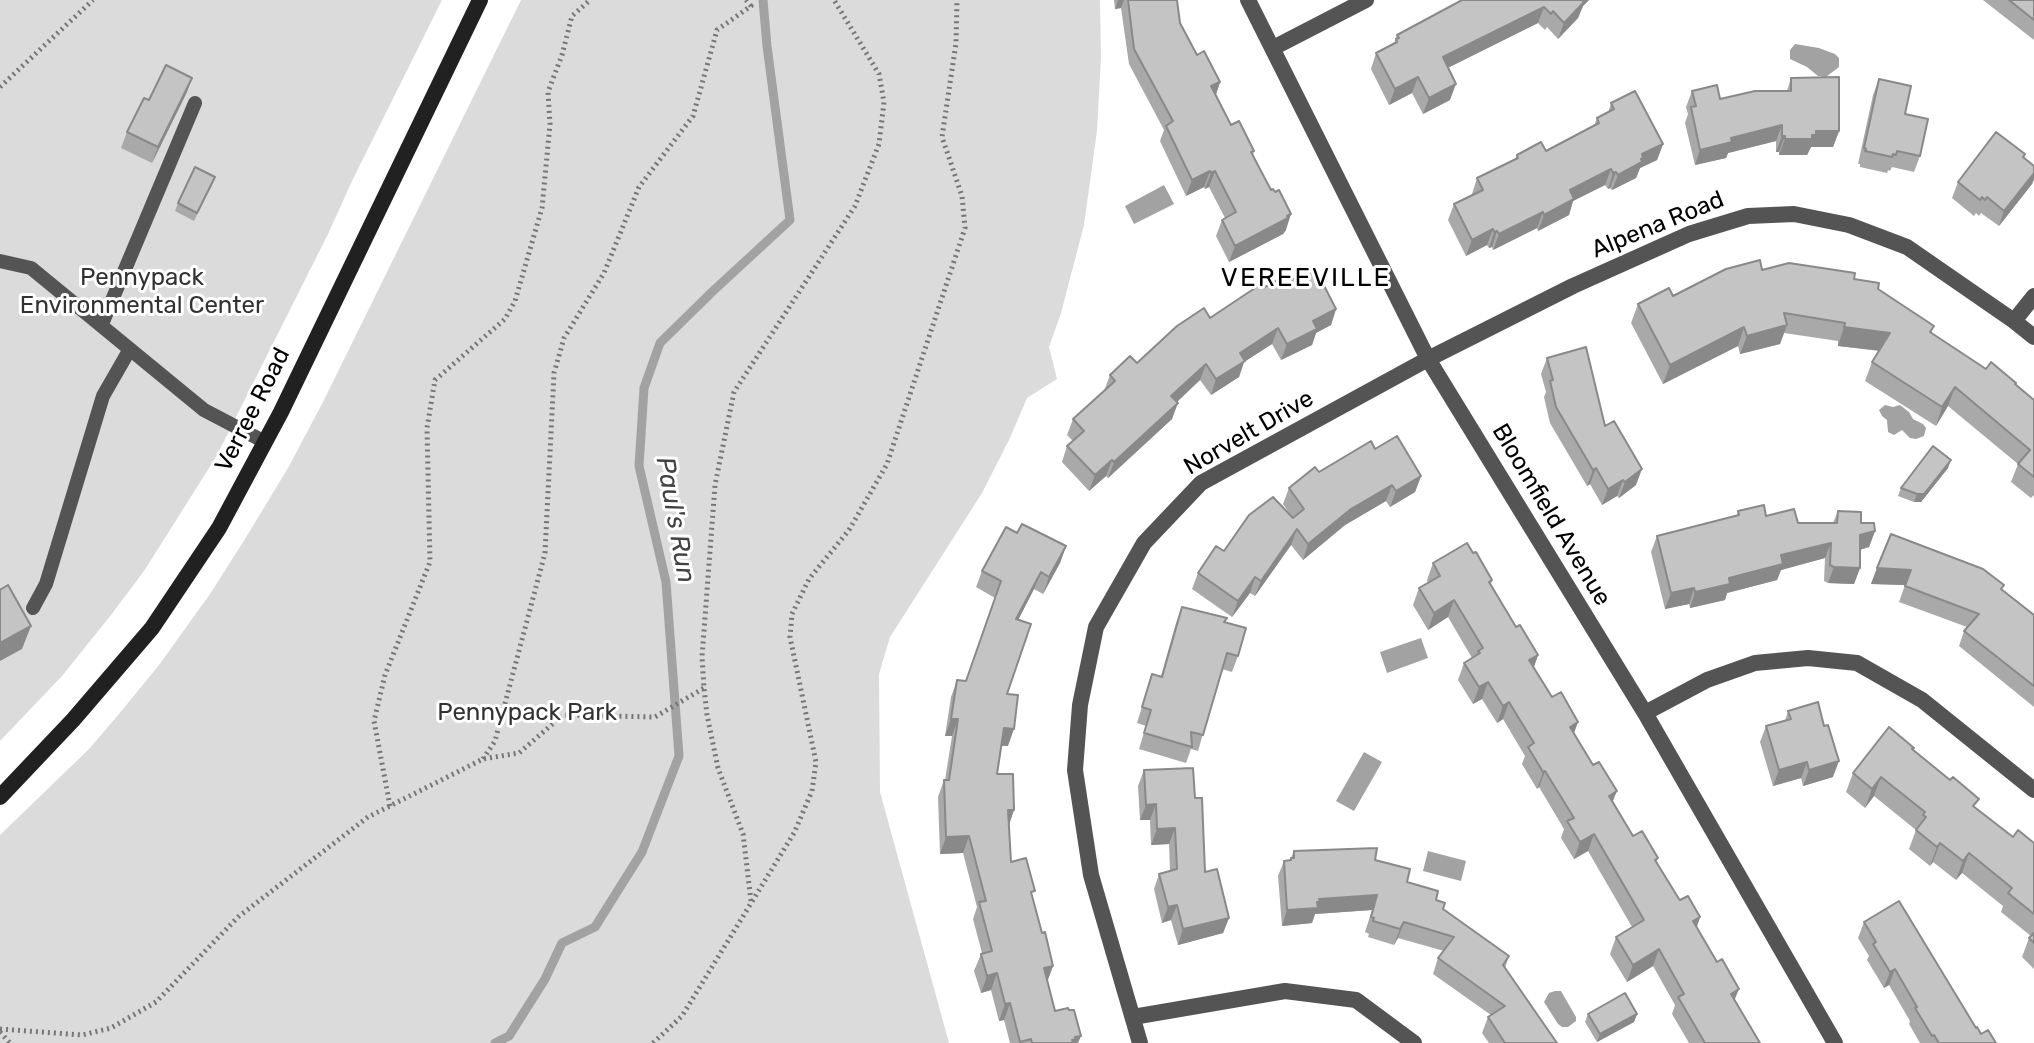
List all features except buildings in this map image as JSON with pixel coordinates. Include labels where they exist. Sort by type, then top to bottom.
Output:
[{"type":"main road","name":"Verree Road","points":[[0,797],[73,720],[152,628],[219,528],[265,442],[480,0]]},
{"type":"street","name":"Bloomfield Avenue","points":[[1248,0],[1428,359],[1645,713],[1835,1043]]},
{"type":"street","points":[[1273,48],[1366,0]]},
{"type":"street","name":"Alpena Road","points":[[1428,359],[1573,286],[1689,234],[1748,216],[1794,214],[1849,225],[1907,247],[2034,337]]},
{"type":"street","points":[[2014,321],[2034,296]]},
{"type":"street","name":"Norvelt Drive","points":[[1140,1043],[1091,875],[1075,770],[1080,705],[1096,627],[1144,543],[1201,483],[1428,359]]},
{"type":"street","points":[[1645,713],[1707,680],[1755,663],[1808,658],[1857,663],[1922,700],[2034,790]]},
{"type":"street","points":[[1133,1017],[1285,991],[1356,1000],[1414,1043]]},
{"type":"lane","points":[[102,324],[195,103]]},
{"type":"lane","points":[[0,261],[31,268],[204,410],[265,442]]},
{"type":"lane","points":[[33,608],[46,584],[103,396],[130,349]]},
{"type":"path","points":[[0,87],[93,0]]},
{"type":"path","points":[[390,806],[374,721],[385,675],[430,562],[427,428],[435,380],[505,319],[515,301],[542,208],[550,124],[548,92],[572,16],[590,0]]},
{"type":"path","points":[[483,759],[495,741],[545,553],[554,373],[564,338],[604,273],[639,187],[693,116],[717,30],[751,6],[746,0]]},
{"type":"path","points":[[751,902],[743,834],[718,768],[704,688],[702,657],[715,485],[734,392],[855,206],[879,144],[884,102],[879,74],[834,0]]},
{"type":"path","points":[[653,1043],[682,1016],[794,833],[812,791],[816,762],[790,637],[792,614],[809,579],[849,530],[887,464],[965,228],[962,196],[942,137],[956,43],[957,0]]},
{"type":"path","points":[[0,1031],[82,1035],[111,1028],[156,1002],[238,917],[368,817],[483,759],[519,753],[563,715],[655,717],[704,688]]},
{"type":"path","points":[[0,1031],[10,1043]]},
{"type":"green space","name":"Pennypack Environmental Center","points":[[0,0],[442,0],[216,457],[144,571],[111,615],[62,676],[0,741]]},
{"type":"green space","name":"Pennypack Park","points":[[521,0],[1100,0],[1097,131],[1084,225],[1049,347],[1057,379],[1027,398],[982,493],[890,637],[879,674],[880,792],[949,1043],[0,1043],[0,835],[89,749],[119,714],[159,665],[245,539],[323,402]]},
{"type":"shaded area","points":[[1795,44],[1835,54],[1839,58],[1839,67],[1826,77],[1818,76],[1790,59],[1790,50]]},
{"type":"shaded area","points":[[1164,185],[1174,204],[1134,224],[1125,206]]},
{"type":"shaded area","points":[[1885,405],[1900,405],[1909,412],[1926,428],[1924,436],[1916,439],[1910,438],[1902,430],[1894,435],[1888,432],[1887,420],[1879,410]]},
{"type":"shaded area","points":[[1421,638],[1428,658],[1387,673],[1380,652]]},
{"type":"shaded area","points":[[1364,752],[1382,762],[1354,811],[1336,801]]},
{"type":"shaded area","points":[[1428,851],[1466,861],[1461,881],[1423,871]]},
{"type":"shaded area","points":[[1561,991],[1576,1017],[1576,1021],[1568,1027],[1558,1024],[1544,1002],[1549,993]]},
{"type":"waterway","name":"Paul's Run","points":[[495,1043],[509,1036],[545,979],[562,943],[595,927],[642,852],[679,756],[666,582],[639,466],[644,388],[660,343],[790,220],[763,0]]},
{"type":"district","name":"VEREEVILLE","points":[[1306,278]]}]
